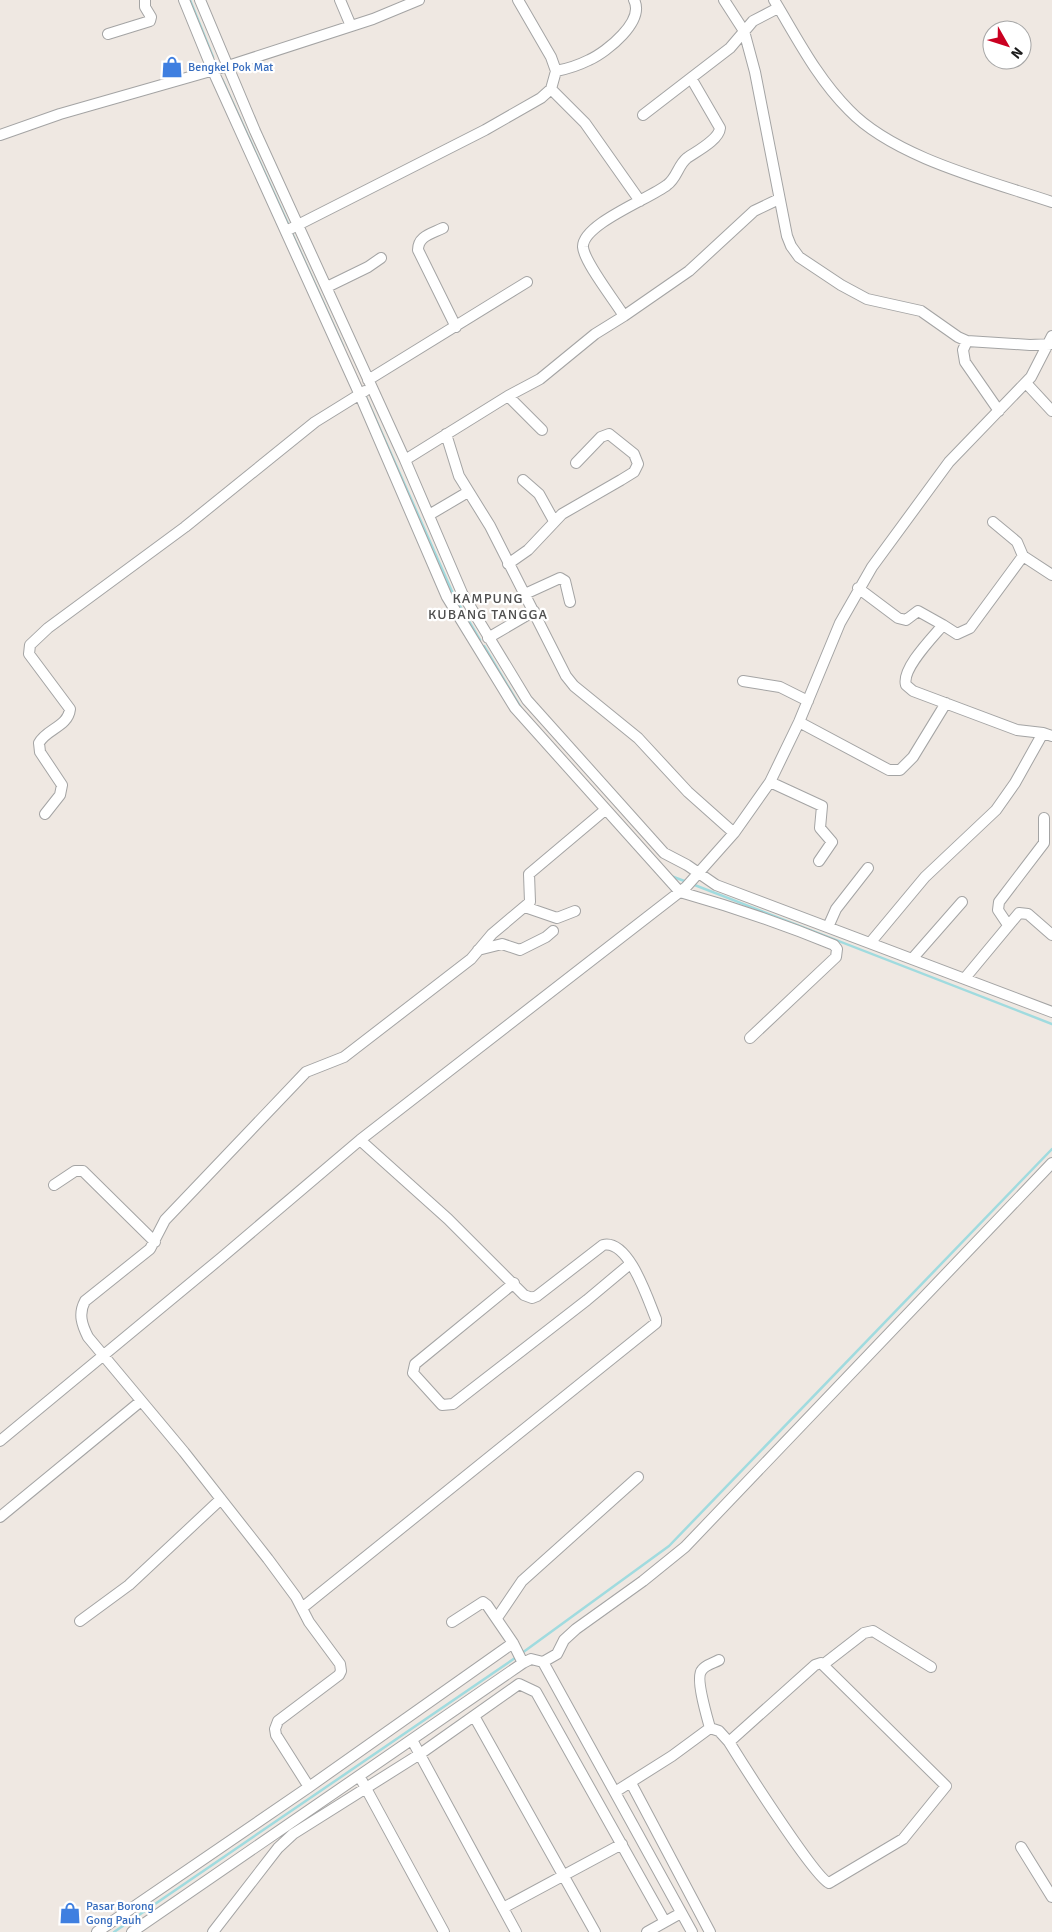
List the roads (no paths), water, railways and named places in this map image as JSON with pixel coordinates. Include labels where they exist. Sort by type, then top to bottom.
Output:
[{"type":"street","points":[[108,34],[150,21],[151,17],[145,7],[145,0]]},
{"type":"street","points":[[184,0],[213,71],[292,228],[366,388],[450,584],[515,708],[605,810],[683,890],[775,921],[834,945],[837,949],[836,957],[750,1038]]},
{"type":"street","points":[[200,0],[292,228],[327,287],[366,388],[404,460],[429,515],[450,584],[488,638],[527,700],[664,853],[687,864],[697,875],[716,885],[1052,1010]]},
{"type":"street","points":[[340,0],[351,26]]},
{"type":"street","points":[[0,135],[60,114],[213,71],[351,26],[418,0]]},
{"type":"street","points":[[292,228],[485,130],[542,98],[551,88],[556,71],[518,0]]},
{"type":"street","points":[[556,71],[591,60],[624,34],[632,23],[637,11],[634,0]]},
{"type":"street","points":[[0,1441],[360,1140],[683,890],[734,832],[770,782],[799,722],[840,623],[858,588],[906,518],[949,462],[1026,383],[1051,341],[967,341],[958,337],[921,311],[867,299],[799,257],[791,246],[778,199],[755,72],[744,31],[724,0]]},
{"type":"street","points":[[643,115],[730,48],[754,21],[776,4],[828,88],[850,112],[884,138],[945,165],[1052,202]]},
{"type":"street","points":[[624,316],[590,264],[583,248],[584,241],[607,218],[669,184],[683,161],[720,131],[691,78]]},
{"type":"street","points":[[551,88],[585,124],[640,201]]},
{"type":"street","points":[[404,460],[508,396],[540,379],[595,334],[689,270],[754,211],[778,199]]},
{"type":"street","points":[[443,228],[419,241],[418,250],[456,327]]},
{"type":"street","points":[[327,287],[368,267],[380,258]]},
{"type":"street","points":[[45,814],[60,795],[62,785],[40,752],[38,743],[44,736],[64,722],[70,710],[29,654],[30,645],[48,628],[185,527],[308,428],[456,327],[528,282]]},
{"type":"street","points":[[967,341],[963,350],[965,362],[1000,411]]},
{"type":"street","points":[[1026,383],[1052,410]]},
{"type":"street","points":[[508,396],[542,430]]},
{"type":"street","points":[[446,434],[454,466],[490,526],[560,665],[574,686],[638,738],[682,786],[734,832]]},
{"type":"street","points":[[508,564],[528,550],[554,521],[568,509],[634,472],[638,464],[634,454],[609,434],[601,437],[576,463]]},
{"type":"street","points":[[523,480],[539,494],[554,521]]},
{"type":"street","points":[[429,515],[468,492]]},
{"type":"street","points":[[993,522],[1018,542],[1023,556],[1052,575]]},
{"type":"street","points":[[858,588],[898,618],[906,620],[918,611],[957,634],[970,628],[1023,556]]},
{"type":"street","points":[[525,594],[560,578],[565,581],[570,602]]},
{"type":"street","points":[[488,638],[534,611]]},
{"type":"street","points":[[870,943],[925,877],[996,810],[1048,734],[1017,730],[913,691],[905,681],[910,665],[943,625]]},
{"type":"street","points":[[743,681],[775,685],[808,701]]},
{"type":"street","points":[[799,722],[889,770],[900,770],[913,757],[946,703]]},
{"type":"street","points":[[770,782],[822,806],[820,828],[832,842],[819,861]]},
{"type":"street","points":[[309,1787],[276,1735],[275,1729],[278,1721],[336,1678],[341,1668],[309,1622],[289,1587],[141,1401],[102,1356],[84,1328],[81,1308],[85,1301],[150,1249],[155,1242],[156,1234],[165,1220],[306,1072],[344,1058],[470,959],[492,934],[531,900],[529,874],[605,810]]},
{"type":"street","points":[[1008,926],[998,910],[999,902],[1044,843],[1044,818]]},
{"type":"street","points":[[828,927],[836,909],[868,868]]},
{"type":"street","points":[[912,959],[962,902]]},
{"type":"street","points":[[525,907],[557,918],[575,911]]},
{"type":"street","points":[[965,978],[1019,912],[1023,912],[1052,935]]},
{"type":"street","points":[[478,950],[502,944],[520,950],[539,942],[553,931]]},
{"type":"street","points":[[302,1608],[654,1326],[656,1319],[641,1283],[630,1264],[618,1247],[606,1244],[537,1296],[532,1298],[524,1295],[514,1283],[413,1186],[360,1140]]},
{"type":"street","points":[[452,1622],[480,1601],[487,1605],[497,1618],[518,1653],[543,1662],[557,1654],[564,1640],[576,1629],[643,1581],[685,1547],[1052,1163]]},
{"type":"street","points":[[54,1185],[75,1171],[87,1173],[155,1242]]},
{"type":"street","points":[[514,1283],[415,1364],[413,1373],[442,1405],[452,1404],[587,1300],[630,1264]]},
{"type":"street","points":[[0,1517],[141,1401]]},
{"type":"street","points":[[497,1618],[522,1581],[638,1477]]},
{"type":"street","points":[[80,1621],[129,1585],[220,1499]]},
{"type":"street","points":[[729,1742],[815,1665],[824,1664],[864,1633],[873,1631],[931,1667]]},
{"type":"street","points":[[97,1932],[309,1787],[518,1653]]},
{"type":"street","points":[[132,1932],[412,1740],[518,1653]]},
{"type":"street","points":[[710,1728],[700,1675],[703,1668],[719,1660]]},
{"type":"street","points":[[543,1662],[692,1932]]},
{"type":"street","points":[[710,1728],[719,1731],[729,1742],[765,1799],[826,1882],[834,1883],[898,1843],[913,1828],[946,1786],[824,1664]]},
{"type":"street","points":[[213,1932],[286,1840],[365,1786],[420,1754],[519,1684],[533,1689],[665,1922]]},
{"type":"street","points":[[474,1716],[595,1932]]},
{"type":"street","points":[[615,1792],[710,1728]]},
{"type":"street","points":[[412,1740],[516,1932]]},
{"type":"street","points":[[360,1776],[444,1932]]},
{"type":"street","points":[[631,1783],[710,1932]]},
{"type":"street","points":[[503,1908],[622,1844]]},
{"type":"street","points":[[1020,1847],[1052,1897]]},
{"type":"street","points":[[647,1932],[681,1913]]},
{"type":"waterway","points":[[190,0],[213,57]]},
{"type":"waterway","points":[[222,79],[289,226]]},
{"type":"waterway","points":[[291,231],[343,346]]},
{"type":"waterway","points":[[365,395],[454,596],[480,640]]},
{"type":"waterway","points":[[484,646],[521,708]]},
{"type":"waterway","points":[[671,876],[687,882]]},
{"type":"waterway","points":[[692,884],[1052,1024]]},
{"type":"waterway","points":[[522,1653],[669,1546],[1052,1149]]},
{"type":"waterway","points":[[114,1932],[518,1656]]},
{"type":"place","name":"Bengkel Pok Mat","points":[[172,67]]},
{"type":"place","name":"Pasar Borong Gong Pauh","points":[[70,1913]]},
{"type":"district","name":"KAMPUNG KUBANG TANGGA","points":[[488,606]]}]
